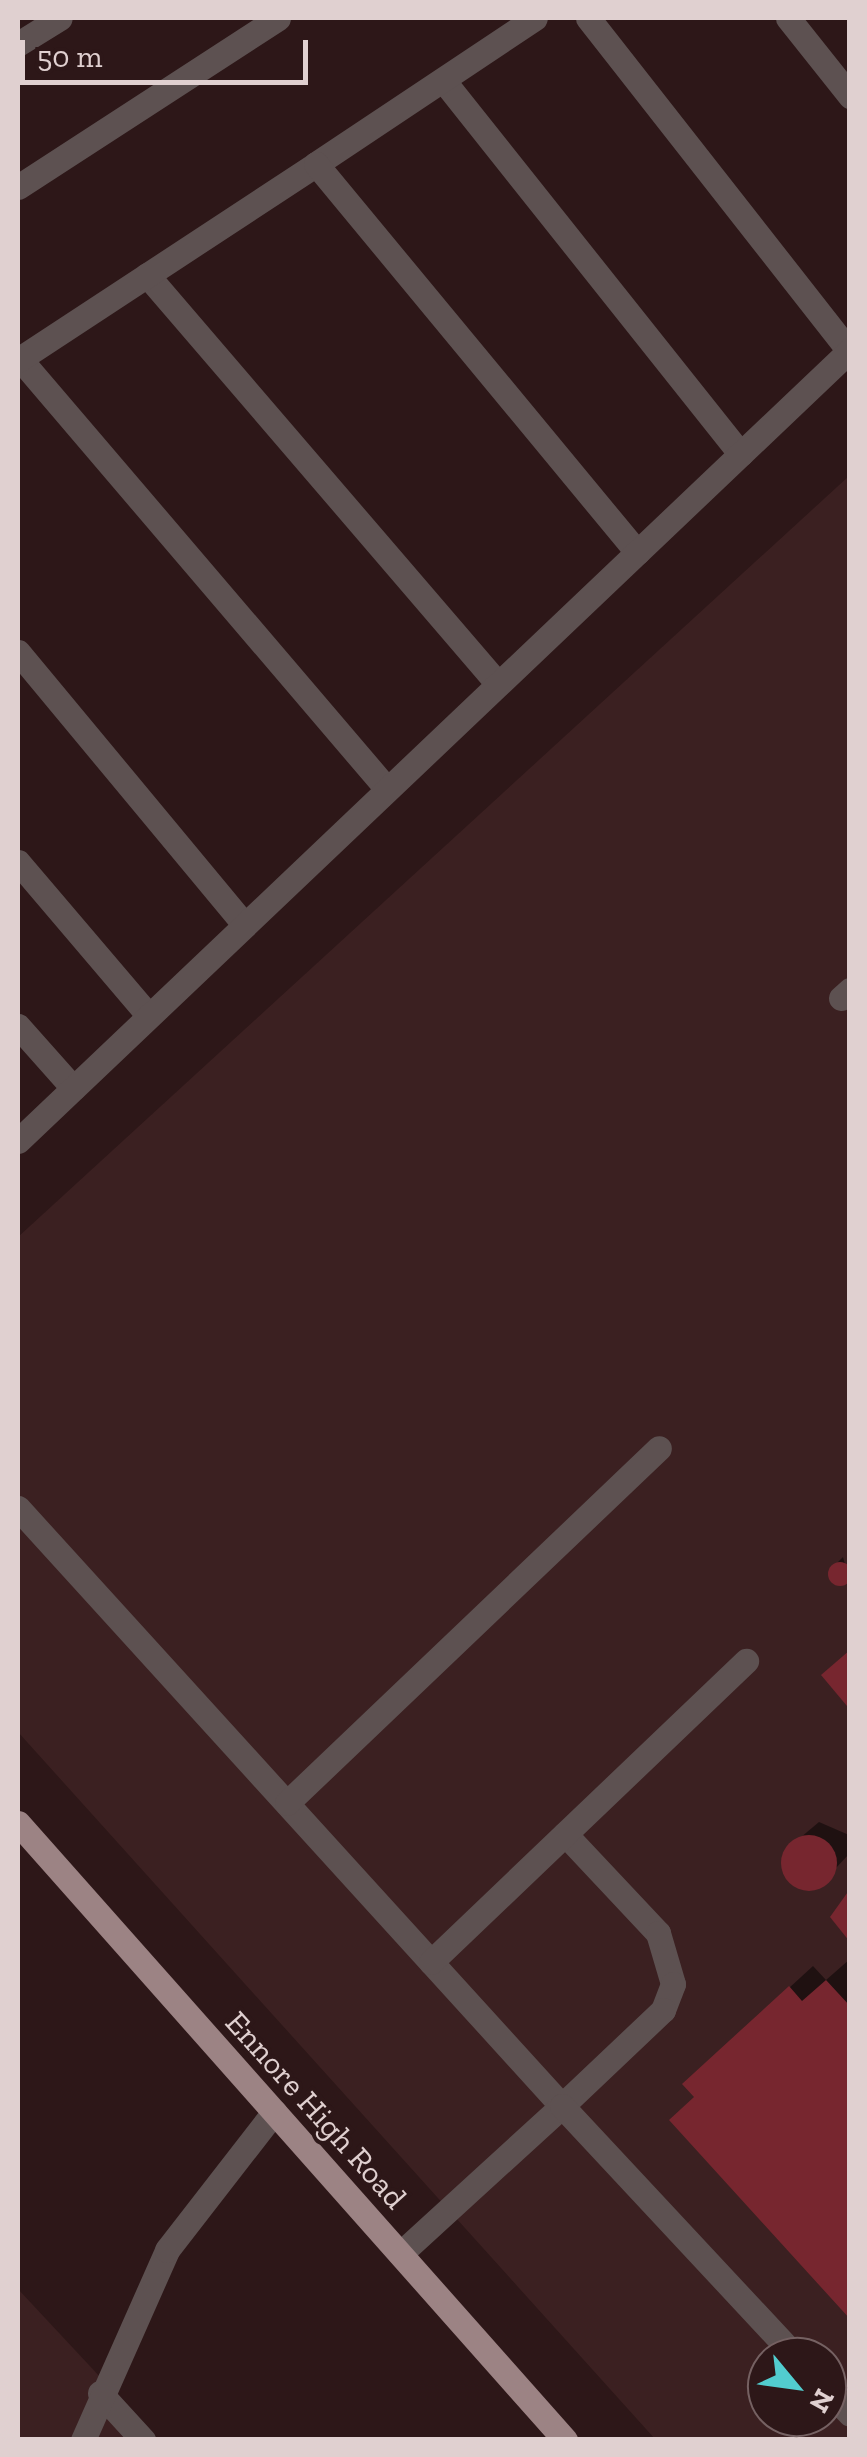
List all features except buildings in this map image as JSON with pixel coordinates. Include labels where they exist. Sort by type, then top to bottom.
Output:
[{"type":"main road","name":"Ennore High Road","points":[[18,1823],[565,2440]]},
{"type":"street","points":[[18,44],[60,18]]},
{"type":"street","points":[[18,186],[278,18]]},
{"type":"street","points":[[387,789],[18,359],[535,18]]},
{"type":"street","points":[[788,18],[850,96]]},
{"type":"street","points":[[18,1141],[849,350],[597,21]]},
{"type":"street","points":[[442,80],[740,454]]},
{"type":"street","points":[[316,164],[637,552]]},
{"type":"street","points":[[148,274],[498,684]]},
{"type":"street","points":[[18,652],[245,925]]},
{"type":"street","points":[[18,862],[148,1016]]},
{"type":"street","points":[[18,1026],[73,1088]]},
{"type":"street","points":[[286,1803],[659,1448]]},
{"type":"street","points":[[18,1508],[777,2337]]},
{"type":"street","points":[[431,1962],[746,1661]]},
{"type":"street","points":[[400,2254],[662,2010],[672,1984],[658,1934],[566,1834]]},
{"type":"street","points":[[83,2440],[100,2393],[167,2250],[274,2112]]},
{"type":"street","points":[[100,2393],[143,2440]]},
{"type":"shaded area","points":[[849,476],[849,2439],[655,2439],[18,1732],[18,1237]]},
{"type":"shaded area","points":[[18,2289],[158,2439],[18,2439]]}]
